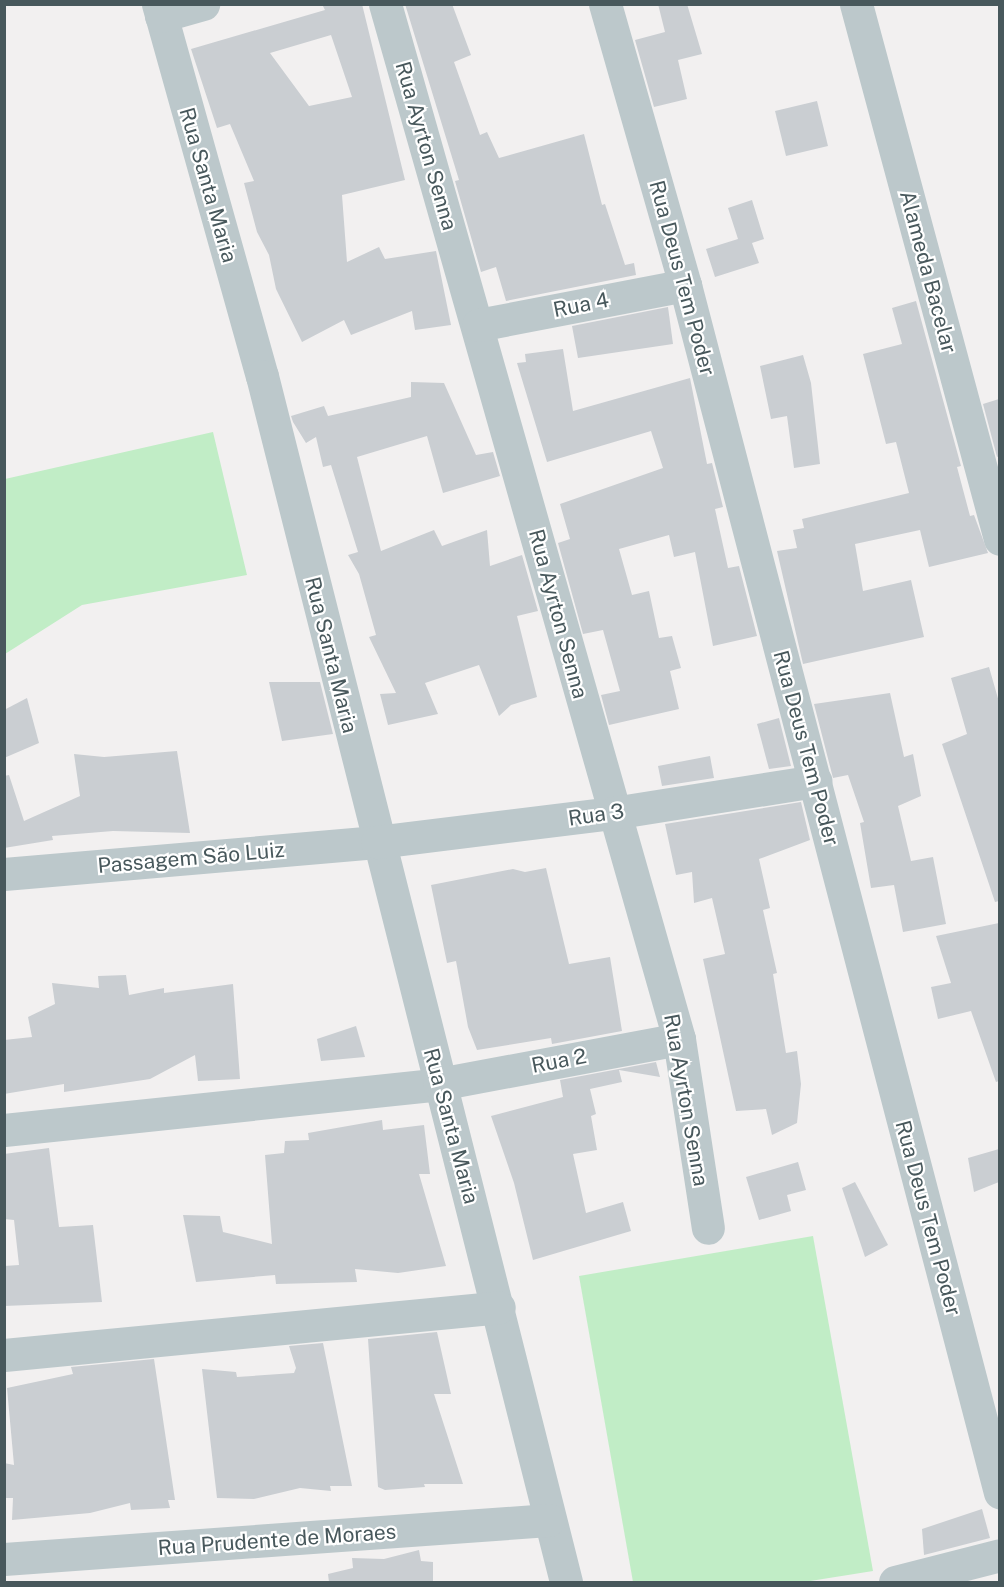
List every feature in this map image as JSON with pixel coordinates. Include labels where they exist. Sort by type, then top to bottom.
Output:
[{"type":"street","points":[[160,10],[203,4]]},
{"type":"street","name":"Rua Ayrton Senna","points":[[384,4],[478,326],[613,813],[679,1039],[708,1228]]},
{"type":"street","name":"Rua Deus Tem Poder","points":[[605,4],[685,285],[999,1493]]},
{"type":"street","name":"Alameda Bacelar","points":[[856,4],[999,540]]},
{"type":"street","name":"Rua Santa Maria","points":[[160,10],[262,376],[377,842],[499,1307],[549,1520],[566,1582]]},
{"type":"street","name":"Rua 4","points":[[478,326],[685,285]]},
{"type":"street","name":"Rua 3","points":[[377,842],[613,813],[814,781]]},
{"type":"street","name":"Passagem São Luiz","points":[[4,874],[377,842]]},
{"type":"street","name":"Rua 2","points":[[4,1130],[439,1084],[679,1039]]},
{"type":"street","points":[[4,1355],[499,1307]]},
{"type":"street","name":"Rua Prudente de Moraes","points":[[4,1559],[549,1520]]},
{"type":"street","points":[[895,1582],[999,1555]]},
{"type":"green space","points":[[213,432],[247,575],[82,605],[5,654],[5,479]]},
{"type":"green space","points":[[813,1236],[873,1571],[804,1582],[633,1582],[579,1276]]},
{"type":"building","points":[[322,4],[362,4],[405,180],[342,195],[347,262],[379,247],[385,259],[436,251],[451,325],[415,330],[412,311],[351,335],[344,320],[302,342],[276,289],[269,255],[257,232],[244,183],[254,181],[230,124],[217,128],[191,49],[325,10]],"holes":[[[331,35],[352,97],[309,106],[270,53]]]},
{"type":"building","points":[[405,4],[452,4],[471,55],[454,62],[480,135],[487,132],[499,158],[584,134],[602,205],[605,204],[625,265],[634,263],[636,275],[506,301],[496,267],[481,272],[455,181],[459,180]]},
{"type":"building","points":[[658,4],[687,4],[702,54],[678,60],[687,99],[654,107],[635,40],[665,32]]},
{"type":"building","points":[[817,101],[828,146],[786,156],[775,111]]},
{"type":"building","points":[[752,200],[764,239],[752,243],[759,263],[715,277],[706,249],[738,239],[728,208]]},
{"type":"building","points":[[916,301],[961,466],[957,467],[970,516],[974,515],[988,553],[929,567],[920,530],[855,544],[863,591],[911,580],[924,637],[803,664],[777,551],[797,548],[793,530],[804,528],[802,519],[909,493],[896,442],[886,444],[863,354],[902,344],[892,308]]},
{"type":"building","points":[[668,307],[673,344],[578,358],[572,326]]},
{"type":"building","points":[[563,349],[573,411],[690,378],[707,464],[712,463],[723,507],[715,509],[728,568],[739,566],[757,636],[713,646],[695,552],[674,557],[669,535],[619,549],[632,595],[649,591],[659,638],[672,636],[681,668],[670,671],[679,709],[609,725],[601,695],[620,691],[603,630],[583,634],[558,543],[570,539],[560,504],[663,468],[651,431],[547,462],[517,363],[526,362],[525,354]]},
{"type":"building","points":[[803,355],[811,383],[820,464],[794,468],[787,416],[771,419],[760,366]]},
{"type":"building","points":[[411,382],[444,383],[476,455],[493,452],[500,476],[443,493],[427,436],[357,457],[381,551],[434,530],[442,546],[487,530],[490,566],[522,555],[538,611],[517,616],[537,697],[511,705],[499,716],[479,665],[425,683],[438,714],[388,725],[380,694],[396,693],[369,637],[376,635],[359,574],[348,555],[358,552],[331,465],[323,467],[316,437],[306,443],[291,416],[324,406],[328,416],[411,397]]},
{"type":"building","points":[[999,399],[999,456],[997,457],[983,404]]},
{"type":"building","points":[[989,667],[999,702],[999,901],[995,902],[942,744],[967,734],[951,678]]},
{"type":"building","points":[[269,682],[320,682],[333,734],[282,741]]},
{"type":"building","points":[[890,693],[904,757],[913,754],[921,796],[898,806],[911,861],[933,857],[946,924],[903,932],[894,885],[871,888],[860,823],[864,822],[848,775],[833,778],[814,704]]},
{"type":"building","points":[[27,698],[39,743],[4,758],[4,710]]},
{"type":"building","points":[[779,718],[791,766],[769,769],[757,724]]},
{"type":"building","points":[[177,751],[190,833],[113,831],[52,836],[53,840],[4,848],[4,776],[9,775],[24,821],[80,796],[74,754],[104,757]]},
{"type":"building","points":[[710,756],[714,778],[662,786],[658,766]]},
{"type":"building","points":[[801,802],[810,840],[759,859],[770,908],[763,910],[777,973],[773,974],[786,1053],[797,1051],[801,1084],[797,1123],[772,1135],[766,1109],[736,1111],[703,959],[725,954],[712,898],[694,903],[692,872],[676,875],[665,824]]},
{"type":"building","points":[[546,868],[569,964],[610,957],[622,1031],[552,1044],[551,1038],[477,1050],[468,1027],[456,961],[447,963],[431,885],[513,869],[525,872]]},
{"type":"building","points":[[999,923],[999,1081],[996,1082],[971,1011],[938,1019],[931,987],[951,983],[936,936]]},
{"type":"building","points":[[126,975],[129,995],[164,988],[164,993],[233,984],[240,1079],[198,1081],[195,1055],[150,1079],[64,1092],[64,1084],[4,1094],[4,1040],[32,1037],[28,1017],[55,1004],[52,983],[99,988],[98,976]]},
{"type":"building","points":[[356,1026],[365,1057],[321,1061],[317,1039]]},
{"type":"building","points":[[656,1062],[660,1077],[619,1070],[622,1082],[590,1089],[596,1114],[591,1116],[597,1150],[573,1154],[586,1213],[623,1202],[631,1231],[533,1260],[514,1183],[491,1116],[563,1097],[560,1080]]},
{"type":"building","points":[[382,1120],[383,1130],[424,1125],[430,1174],[419,1174],[446,1266],[398,1273],[355,1269],[357,1282],[276,1284],[275,1275],[196,1282],[183,1215],[220,1216],[223,1232],[272,1244],[265,1155],[284,1153],[285,1141],[309,1140],[308,1133]]},
{"type":"building","points":[[49,1148],[59,1227],[93,1225],[102,1302],[4,1306],[4,1266],[19,1265],[14,1220],[4,1219],[4,1154]]},
{"type":"building","points":[[999,1149],[999,1182],[974,1192],[968,1158]]},
{"type":"building","points":[[798,1162],[806,1190],[787,1195],[791,1211],[759,1220],[746,1177]]},
{"type":"building","points":[[855,1182],[888,1245],[865,1257],[842,1188]]},
{"type":"building","points":[[437,1332],[451,1394],[434,1394],[463,1484],[424,1484],[425,1487],[385,1490],[378,1487],[368,1339]]},
{"type":"building","points":[[323,1343],[352,1486],[330,1486],[331,1491],[300,1488],[254,1499],[217,1498],[202,1369],[236,1372],[237,1377],[294,1373],[296,1368],[289,1346]]},
{"type":"building","points":[[154,1359],[175,1500],[168,1500],[170,1508],[131,1510],[130,1503],[90,1513],[12,1520],[13,1498],[4,1498],[4,1463],[14,1465],[7,1388],[73,1374],[71,1367]]},
{"type":"building","points":[[982,1509],[990,1538],[924,1555],[922,1529]]},
{"type":"building","points":[[419,1550],[421,1561],[433,1562],[433,1582],[329,1582],[328,1574],[353,1568],[352,1558],[384,1559]]}]
